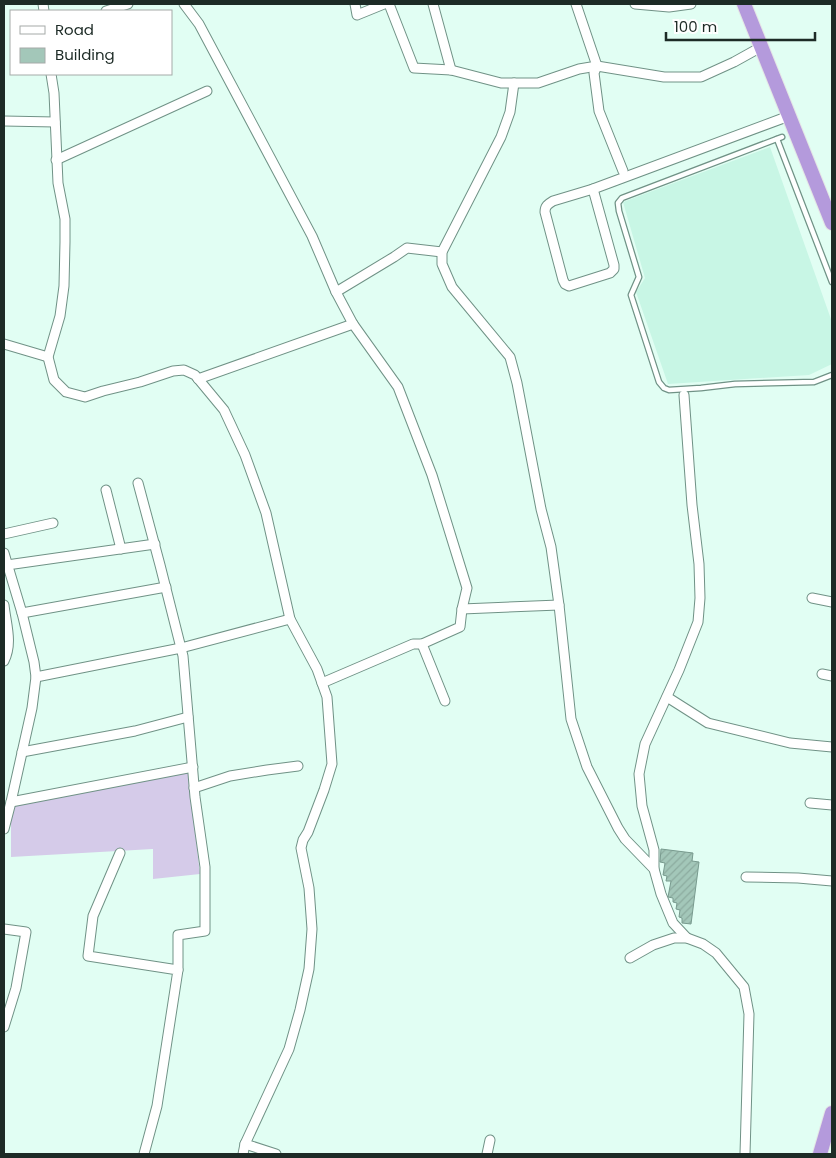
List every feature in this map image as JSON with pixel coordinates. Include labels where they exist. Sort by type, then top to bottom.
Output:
[{"type":"highway","points":[[744,4],[832,223]]},
{"type":"highway","points":[[820,1154],[829,1138],[832,1113]]},
{"type":"street","points":[[109,10],[128,4]]},
{"type":"street","points":[[184,4],[199,24],[312,236],[336,292],[353,324],[398,387],[432,475],[467,588],[460,627],[422,644],[413,644],[322,683]]},
{"type":"street","points":[[355,4],[358,15],[384,4]]},
{"type":"street","points":[[389,4],[414,68],[451,70],[501,83],[538,82],[579,69],[597,66],[664,77],[701,77],[761,47]]},
{"type":"street","points":[[432,4],[451,70]]},
{"type":"street","points":[[576,4],[597,66],[594,73],[599,111],[623,171]]},
{"type":"street","points":[[635,4],[669,7],[691,4]]},
{"type":"street","points":[[52,75],[58,183],[65,219],[64,286],[60,316],[48,357],[54,380],[66,392],[85,397],[172,371],[184,370],[195,375],[224,410],[245,455],[266,513],[290,619],[317,670],[327,697],[332,764],[301,848],[309,888],[312,929],[309,969],[289,1049],[245,1144],[243,1154]]},
{"type":"street","points":[[514,83],[510,112],[501,137],[442,252],[442,264],[452,287],[510,358],[517,383],[551,547],[571,719],[587,767],[618,828],[654,869]]},
{"type":"street","points":[[56,160],[207,92]]},
{"type":"street","points":[[593,188],[614,269],[610,273],[569,286],[563,280],[544,212],[548,204],[789,116]]},
{"type":"street","points":[[4,121],[55,122]]},
{"type":"street","points":[[336,292],[407,248],[442,252]]},
{"type":"street","points":[[198,379],[353,324]]},
{"type":"street","points":[[4,344],[48,357]]},
{"type":"street","points":[[684,396],[692,505],[699,564],[700,598],[698,622],[646,744],[640,774],[642,806],[654,850],[654,869],[661,894],[674,923],[687,938]]},
{"type":"street","points":[[138,483],[183,656],[194,788],[205,868],[205,932],[178,935],[178,970],[157,1106],[144,1154]]},
{"type":"street","points":[[106,490],[121,549]]},
{"type":"street","points":[[4,534],[53,523]]},
{"type":"street","points":[[7,564],[155,544]]},
{"type":"street","points":[[4,553],[22,614],[36,677],[32,708],[4,829]]},
{"type":"street","points":[[22,614],[166,587]]},
{"type":"street","points":[[812,598],[832,602]]},
{"type":"street","points":[[4,605],[6,635],[9,643],[4,661]]},
{"type":"street","points":[[462,609],[559,605]]},
{"type":"street","points":[[36,677],[181,648],[290,619]]},
{"type":"street","points":[[422,644],[445,701]]},
{"type":"street","points":[[822,674],[832,676]]},
{"type":"street","points":[[667,697],[708,723],[790,743],[832,747]]},
{"type":"street","points":[[22,752],[134,731],[188,717]]},
{"type":"street","points":[[194,788],[230,776],[298,766]]},
{"type":"street","points":[[11,802],[192,767]]},
{"type":"street","points":[[810,803],[832,805]]},
{"type":"street","points":[[120,853],[93,916],[88,956],[178,970]]},
{"type":"street","points":[[746,877],[832,881]]},
{"type":"street","points":[[4,929],[26,932],[16,988],[4,1027]]},
{"type":"street","points":[[630,958],[653,945],[674,938],[687,938],[702,944],[716,953],[744,987],[749,1014],[744,1154]]},
{"type":"street","points":[[487,1154],[490,1140]]},
{"type":"street","points":[[245,1144],[276,1154]]},
{"type":"lane","points":[[832,282],[779,138],[622,198],[618,204],[639,277],[631,295],[659,382],[664,388],[669,390],[735,384],[814,382],[832,375]]},
{"type":"shaded area","points":[[770,147],[832,322],[832,364],[809,375],[668,384],[636,292],[645,278],[623,202]]},
{"type":"shaded area","points":[[188,771],[200,874],[153,879],[153,849],[11,857],[11,802]]},
{"type":"building","points":[[661,849],[693,853],[692,861],[699,862],[691,924],[682,923],[682,918],[679,917],[680,910],[676,909],[677,903],[673,902],[673,898],[668,897],[671,881],[666,881],[667,876],[663,875],[665,863],[660,862]]}]
